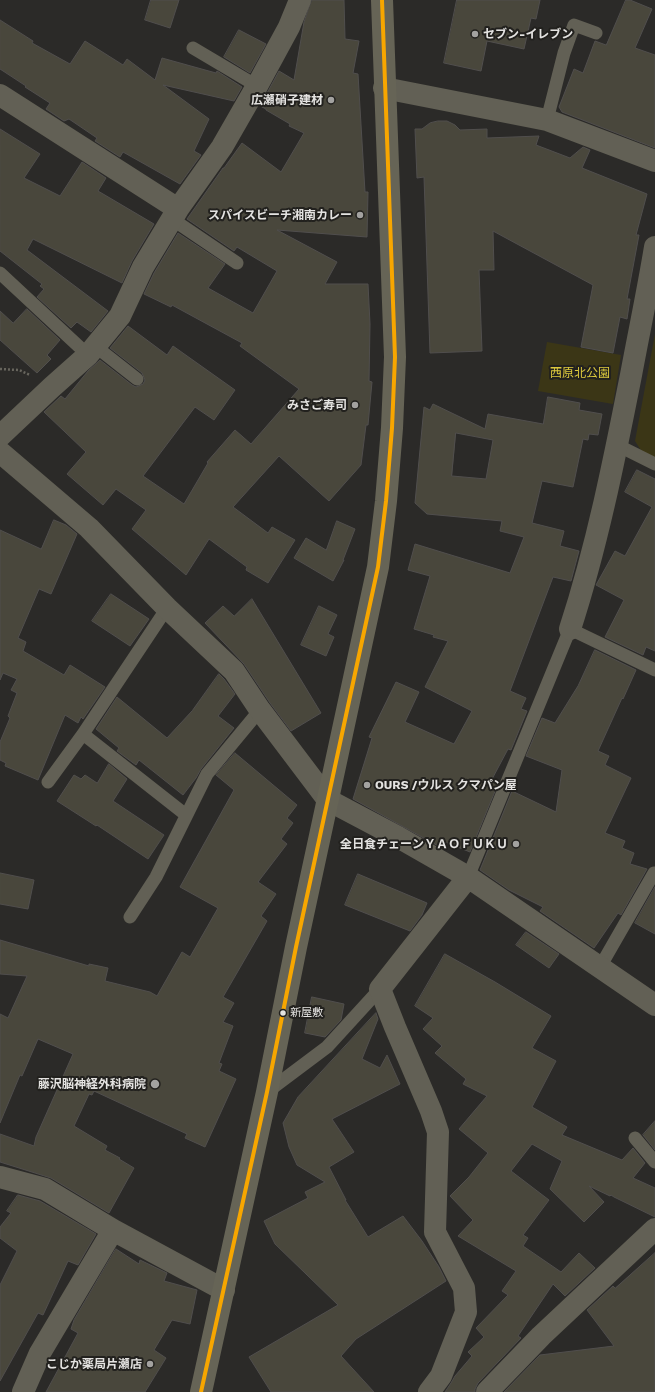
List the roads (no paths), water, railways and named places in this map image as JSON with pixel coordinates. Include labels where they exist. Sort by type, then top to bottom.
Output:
[{"type":"highway","points":[[201,1392],[267,1092],[378,566],[386,501],[392,428],[394,357],[382,0]]},
{"type":"street","points":[[0,436],[91,351],[120,316],[143,267],[175,214],[222,147],[257,86],[289,27],[300,0]]},
{"type":"street","points":[[384,88],[547,120],[655,161]]},
{"type":"street","points":[[0,95],[175,214]]},
{"type":"street","points":[[570,629],[583,590],[595,543],[617,445],[654,257]]},
{"type":"street","points":[[0,452],[89,528],[167,608],[234,671],[260,710],[328,800],[398,837],[468,877],[655,1005]]},
{"type":"street","points":[[429,1392],[441,1376],[466,1312],[464,1288],[435,1232],[438,1132],[431,1110],[380,989],[468,877]]},
{"type":"street","points":[[0,1177],[45,1189],[113,1230],[224,1290]]},
{"type":"street","points":[[487,1392],[541,1336],[655,1229]]},
{"type":"street","points":[[23,1392],[40,1353],[113,1230]]},
{"type":"lane","points":[[547,120],[564,54],[574,25],[596,33]]},
{"type":"lane","points":[[193,48],[257,86]]},
{"type":"lane","points":[[175,214],[237,263]]},
{"type":"lane","points":[[0,273],[91,351],[137,379]]},
{"type":"lane","points":[[617,445],[655,464]]},
{"type":"lane","points":[[48,782],[83,734],[167,608]]},
{"type":"lane","points":[[468,877],[570,629],[655,670]]},
{"type":"lane","points":[[130,917],[156,877],[207,774],[260,710]]},
{"type":"lane","points":[[83,734],[186,815]]},
{"type":"lane","points":[[600,967],[654,874]]},
{"type":"lane","points":[[267,1092],[327,1047],[380,989]]},
{"type":"lane","points":[[635,1138],[655,1162]]},
{"type":"place","name":"セブン-イレブン","points":[[475,34]]},
{"type":"place","name":"広瀬硝子建材","points":[[331,100]]},
{"type":"place","name":"スパイスビーチ湘南カレー","points":[[360,215]]},
{"type":"place","name":"みさご寿司","points":[[355,405]]},
{"type":"place","name":"OURS /ウルス クマパン屋","points":[[367,785]]},
{"type":"place","name":"全日食チェーンＹＡＯＦＵＫＵ","points":[[516,844]]},
{"type":"place","name":"新屋敷","points":[[283,1013]]},
{"type":"place","name":"藤沢脳神経外科病院","points":[[155,1084]]},
{"type":"place","name":"こじか薬局片瀬店","points":[[150,1364]]},
{"type":"park label","name":"西原北公園","points":[[580,373]]}]
